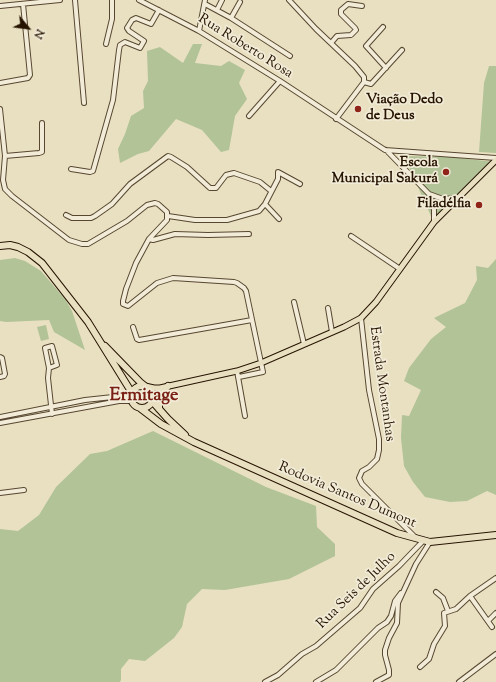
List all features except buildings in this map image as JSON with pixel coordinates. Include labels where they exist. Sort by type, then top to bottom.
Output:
[{"type":"highway","points":[[0,246],[10,245],[18,247],[28,252],[42,263],[100,340],[145,386],[152,391],[153,400],[159,409],[194,442]]},
{"type":"highway","points":[[100,340],[137,407],[161,424],[194,442]]},
{"type":"highway","points":[[132,397],[137,388],[145,386]]},
{"type":"highway","points":[[159,409],[160,396],[168,386]]},
{"type":"highway","points":[[140,408],[145,407],[153,400]]},
{"type":"highway","name":"Rodovia Santos Dumont","points":[[194,442],[397,533],[430,542],[496,535]]},
{"type":"main road","points":[[145,386],[154,388],[168,386],[237,371],[261,363],[361,318],[376,302],[434,222],[496,159]]},
{"type":"main road","points":[[153,400],[168,386]]},
{"type":"street","points":[[0,6],[60,0]]},
{"type":"street","points":[[75,0],[84,103]]},
{"type":"street","points":[[106,44],[112,19],[112,0]]},
{"type":"street","name":"Rua Roberto Rosa","points":[[139,0],[199,31],[280,81],[336,119],[386,150]]},
{"type":"street","points":[[217,10],[222,0]]},
{"type":"street","points":[[289,0],[361,72],[364,77],[364,82],[336,119]]},
{"type":"street","points":[[199,31],[205,2],[290,56]]},
{"type":"street","points":[[232,18],[240,2]]},
{"type":"street","points":[[0,82],[28,78],[30,75],[23,4]]},
{"type":"street","points":[[331,43],[337,36],[351,35],[356,30],[341,14],[341,10],[348,4],[362,6]]},
{"type":"street","points":[[71,169],[90,172],[93,171],[113,100],[120,45],[125,42],[140,48],[144,41],[128,31],[127,28],[132,20],[136,18],[151,24],[159,10]]},
{"type":"street","points":[[383,27],[366,46],[386,68]]},
{"type":"street","points":[[364,82],[371,84],[402,50]]},
{"type":"street","points":[[249,116],[280,81]]},
{"type":"street","points":[[0,109],[5,156],[2,180],[6,188],[12,196],[70,240],[82,244],[88,244],[128,221],[147,205],[155,203],[167,212],[168,216]]},
{"type":"street","points":[[5,156],[41,153],[42,123]]},
{"type":"street","points":[[386,150],[496,159]]},
{"type":"street","points":[[386,150],[429,194],[434,210],[434,222]]},
{"type":"street","points":[[66,215],[72,218],[91,218],[95,216],[112,204],[130,184],[168,156],[187,167],[210,188],[216,188],[226,175],[234,173],[260,182],[271,191]]},
{"type":"street","points":[[168,216],[195,220],[223,221],[259,211],[265,204],[278,179],[278,172],[300,184]]},
{"type":"street","points":[[0,189],[6,188]]},
{"type":"street","points":[[429,194],[443,199],[458,198]]},
{"type":"street","points":[[265,204],[279,219]]},
{"type":"street","points":[[168,216],[165,222],[149,239],[136,263],[126,289],[123,301],[124,304],[128,306],[157,283],[166,280],[179,278],[234,282],[241,285],[246,291],[263,372],[239,377]]},
{"type":"street","points":[[149,239],[154,240],[175,234],[249,234]]},
{"type":"street","points":[[351,236],[400,269]]},
{"type":"street","points":[[294,302],[304,344]]},
{"type":"street","points":[[328,308],[332,332]]},
{"type":"street","name":"Estrada Montanhas","points":[[361,318],[368,382],[379,439],[379,450],[377,459],[369,467],[362,471],[359,478],[362,484],[420,540]]},
{"type":"street","points":[[133,327],[137,339],[139,340],[252,320]]},
{"type":"street","points":[[49,368],[57,365],[52,346],[45,348],[49,368],[48,378],[52,414]]},
{"type":"street","points":[[0,357],[2,358],[5,374],[4,376],[0,377]]},
{"type":"street","points":[[237,371],[245,416]]},
{"type":"street","points":[[122,396],[132,397],[119,401],[1,423],[0,416],[85,400],[122,396]]},
{"type":"street","points":[[0,493],[24,490]]},
{"type":"street","name":"Rua Seis de Julho","points":[[265,682],[278,675],[298,657],[316,646],[360,608],[373,589],[399,566],[420,540]]},
{"type":"street","points":[[376,682],[389,675],[385,650],[389,638],[397,623],[398,603],[416,564],[430,542]]},
{"type":"street","points":[[420,667],[431,656],[434,644],[445,626],[444,613],[456,609],[470,596],[496,578]]},
{"type":"street","points":[[316,682],[336,670],[378,628],[387,622],[391,616],[396,601],[405,588]]},
{"type":"street","points":[[436,592],[443,598],[448,611]]},
{"type":"street","points":[[470,596],[492,627]]},
{"type":"street","points":[[488,620],[496,613]]},
{"type":"street","points":[[459,682],[496,654]]},
{"type":"green space","points":[[193,44],[202,44],[195,63],[221,66],[229,61],[245,70],[239,83],[247,99],[235,116],[229,150],[221,152],[202,130],[176,119],[149,151],[138,154],[120,163],[118,149],[131,116],[144,108],[143,91],[148,81],[147,51],[160,47],[183,63]]},
{"type":"green space","points":[[489,66],[496,66],[496,153],[479,152],[484,83]]},
{"type":"green space","name":"Escola Municipal Sakurá","points":[[404,156],[451,157],[494,162],[435,225]]},
{"type":"green space","points":[[15,258],[25,261],[41,271],[65,299],[72,311],[85,350],[54,332],[49,320],[0,321],[0,260]]},
{"type":"green space","points":[[496,259],[496,495],[487,491],[467,501],[450,502],[425,497],[413,482],[404,466],[401,438],[402,415],[409,416],[421,390],[404,381],[409,368],[431,339],[446,327],[434,318],[465,303],[477,280],[476,266],[488,268]]},
{"type":"green space","points":[[46,325],[49,339],[41,341],[37,327]]},
{"type":"green space","points":[[153,431],[266,487],[316,506],[317,527],[335,544],[335,556],[289,579],[225,590],[202,589],[187,604],[182,627],[174,638],[145,661],[129,659],[121,669],[120,682],[0,682],[0,529],[18,531],[39,515],[56,487],[90,454],[107,451]]},
{"type":"place","name":"Viação Dedo de Deus","points":[[358,109]]},
{"type":"place","name":"Escola Municipal Sakurá","points":[[446,172]]},
{"type":"place","name":"Filadélfia","points":[[479,205]]},
{"type":"district","name":"Ermitage","points":[[144,397]]}]
